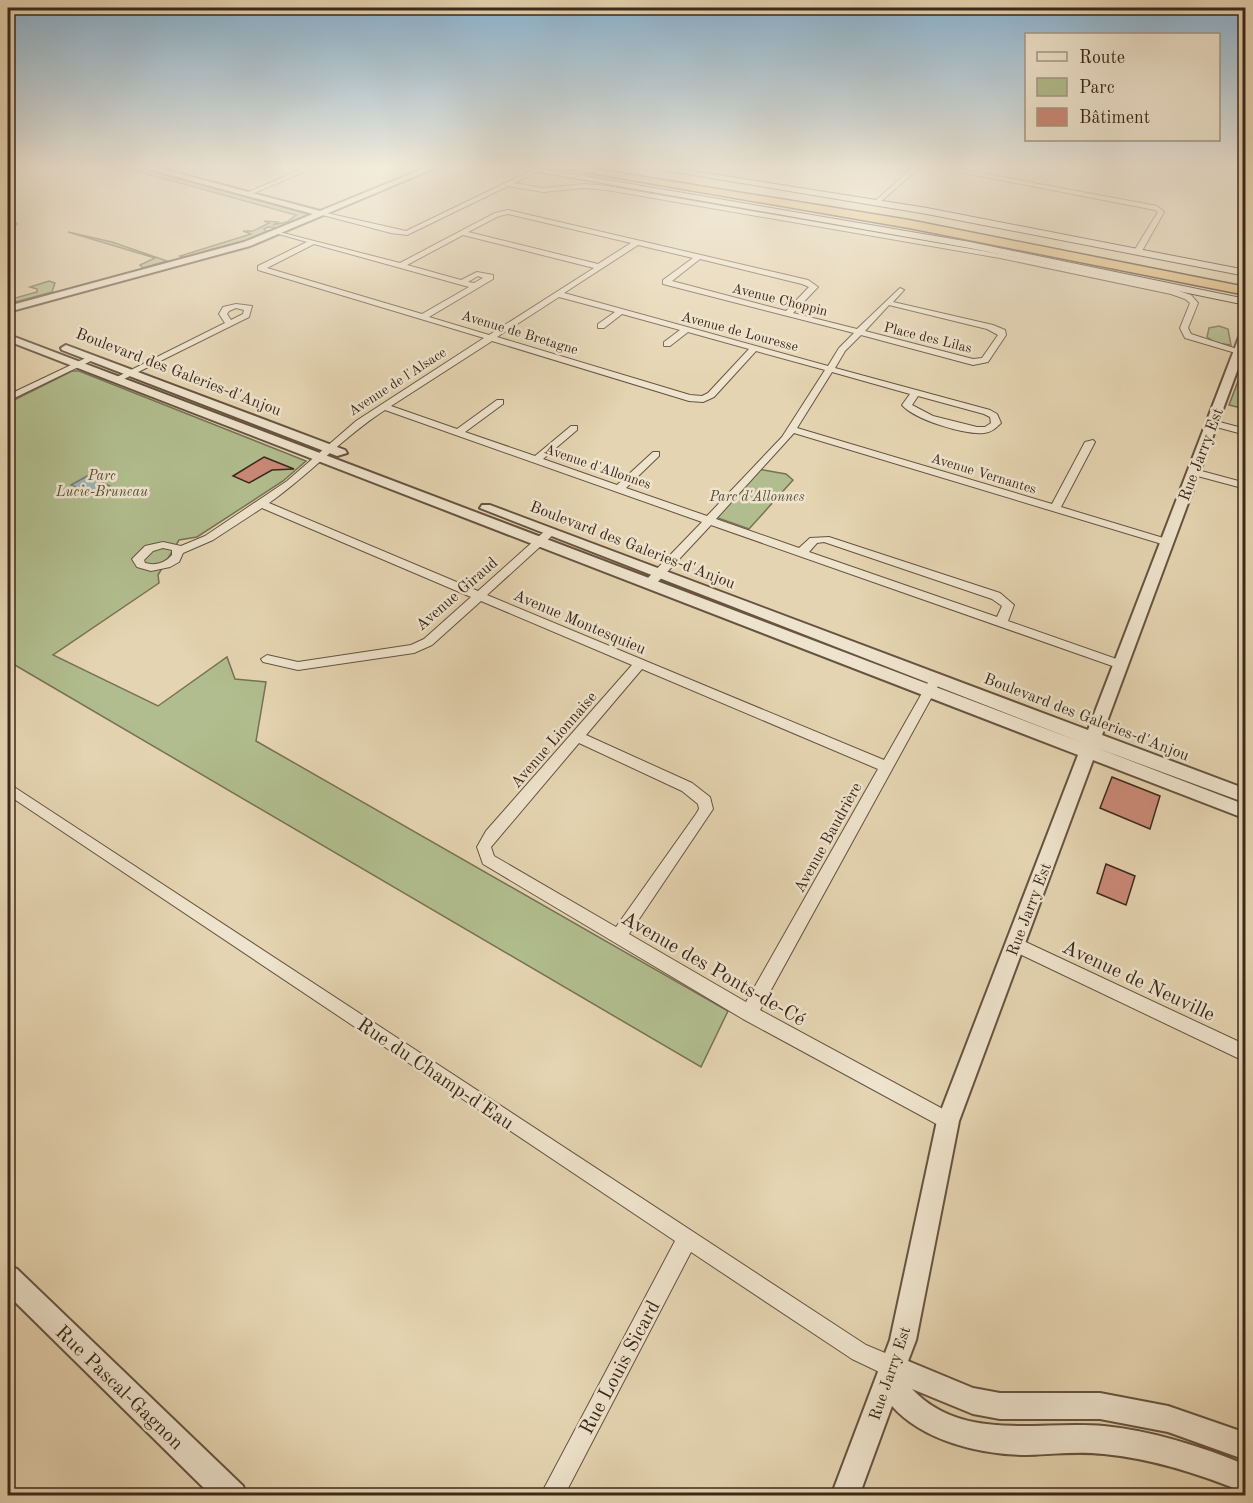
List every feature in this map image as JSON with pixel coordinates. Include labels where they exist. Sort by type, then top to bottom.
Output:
[{"type":"highway","points":[[984,238],[1060,252],[1244,300]]},
{"type":"highway","points":[[1008,238],[1241,283]]},
{"type":"main road","points":[[930,238],[1244,300]]},
{"type":"main road","points":[[1069,238],[1245,273]]},
{"type":"street","points":[[8,309],[262,238]]},
{"type":"street","points":[[300,238],[475,286]]},
{"type":"street","points":[[400,266],[453,238]]},
{"type":"street","points":[[484,238],[600,267]]},
{"type":"street","points":[[618,238],[805,282],[814,287],[786,315]]},
{"type":"street","points":[[896,238],[1011,258],[1173,292],[1193,301],[1194,309],[1184,330],[1191,338],[1239,351]]},
{"type":"street","points":[[1138,251],[1146,238]]},
{"type":"street","name":"Avenue de Bretagne","points":[[249,266],[261,266],[313,242]]},
{"type":"street","name":"Avenue de l'Alsace","points":[[178,551],[209,538],[261,504],[291,483],[359,423],[638,243]]},
{"type":"street","name":"Avenue Choppin","points":[[698,257],[666,282],[859,333]]},
{"type":"street","name":"Avenue de Bretagne","points":[[261,266],[263,269],[696,399],[711,395],[754,349]]},
{"type":"street","points":[[423,317],[490,277],[477,274],[462,282]]},
{"type":"street","points":[[655,578],[793,430],[828,369],[900,290]]},
{"type":"street","name":"Avenue de Louresse","points":[[557,294],[990,413],[996,423],[989,429],[977,430],[915,413],[907,405],[915,393]]},
{"type":"street","name":"Place des Lilas","points":[[859,333],[979,362],[985,360],[1002,335],[998,329],[889,303]]},
{"type":"street","points":[[601,326],[620,312]]},
{"type":"street","points":[[117,380],[230,324]]},
{"type":"street","name":"Boulevard des Galeries-d'Anjou","points":[[8,326],[224,406],[326,452],[1090,745],[1245,812]]},
{"type":"street","points":[[667,344],[686,330]]},
{"type":"street","name":"Rue Jarry Est","points":[[845,1496],[891,1376],[912,1301],[948,1121],[1245,332]]},
{"type":"street","name":"Boulevard des Galeries-d'Anjou","points":[[9,340],[209,415],[326,452]]},
{"type":"street","points":[[8,398],[93,358]]},
{"type":"street","points":[[458,433],[500,402]]},
{"type":"street","points":[[209,415],[224,406]]},
{"type":"street","name":"Avenue d'Allonnes","points":[[385,407],[1121,664]]},
{"type":"street","points":[[1212,423],[1245,432]]},
{"type":"street","points":[[536,460],[574,428]]},
{"type":"street","name":"Avenue Vernantes","points":[[793,430],[1166,542]]},
{"type":"street","points":[[1055,508],[1090,442]]},
{"type":"street","points":[[619,489],[656,454]]},
{"type":"street","points":[[1195,469],[1245,479]]},
{"type":"street","points":[[1195,469],[1245,486]]},
{"type":"street","name":"Avenue Montesquieu","points":[[261,504],[887,767]]},
{"type":"street","name":"Avenue Giraud","points":[[267,659],[298,666],[414,649],[428,642],[545,537]]},
{"type":"street","points":[[801,553],[814,540],[825,539],[996,596],[1008,605],[1001,623]]},
{"type":"street","name":"Avenue Lionnaise","points":[[491,835],[640,664]]},
{"type":"street","name":"Avenue Baudrière","points":[[749,1013],[932,684]]},
{"type":"street","points":[[578,737],[687,788],[705,801],[706,809],[701,818],[618,938]]},
{"type":"street","name":"Boulevard des Galeries-d'Anjou","points":[[1090,745],[1245,796]]},
{"type":"street","name":"Rue du Champ-d'Eau","points":[[8,788],[866,1356],[891,1376],[913,1408],[950,1427],[968,1433],[1006,1440],[1077,1438],[1127,1443],[1181,1455],[1245,1479]]},
{"type":"street","name":"Avenue des Ponts-de-Cé","points":[[491,835],[484,852],[495,867],[749,1013],[948,1121]]},
{"type":"street","name":"Avenue de Neuville","points":[[1015,944],[1245,1053]]},
{"type":"street","name":"Rue Louis Sicard","points":[[551,1496],[687,1239]]},
{"type":"street","name":"Rue Pascal-Gagnon","points":[[8,1278],[233,1496]]},
{"type":"street","name":"Rue du Champ-d'Eau","points":[[891,1376],[973,1401],[1000,1406],[1067,1404],[1116,1408],[1194,1427],[1245,1447]]},
{"type":"green space","points":[[89,238],[112,242],[167,261],[143,268],[140,265],[155,258]]},
{"type":"green space","points":[[238,238],[263,238],[190,260],[180,256]]},
{"type":"green space","points":[[49,281],[55,283],[52,292],[8,304],[8,300],[37,292],[37,289],[30,287]]},
{"type":"green space","points":[[1219,326],[1228,329],[1231,345],[1216,343],[1207,337],[1209,328]]},
{"type":"green space","points":[[1243,368],[1245,368],[1245,409],[1229,405]]},
{"type":"green space","name":"Parc Lucie-Bruneau","points":[[72,371],[79,371],[306,461],[283,481],[197,537],[179,540],[158,575],[159,583],[53,655],[158,706],[227,657],[235,679],[266,682],[256,741],[728,1011],[701,1067],[8,661],[8,403]]},
{"type":"green space","name":"Parc d'Allonnes","points":[[758,469],[786,474],[793,480],[749,529],[715,517]]},
{"type":"water","points":[[87,476],[110,486],[93,495],[71,485]]},
{"type":"building","points":[[264,457],[294,469],[272,470],[249,483],[233,476]]},
{"type":"building","points":[[1112,777],[1160,796],[1150,829],[1100,808]]},
{"type":"building","points":[[1106,864],[1135,876],[1126,905],[1097,893]]}]
